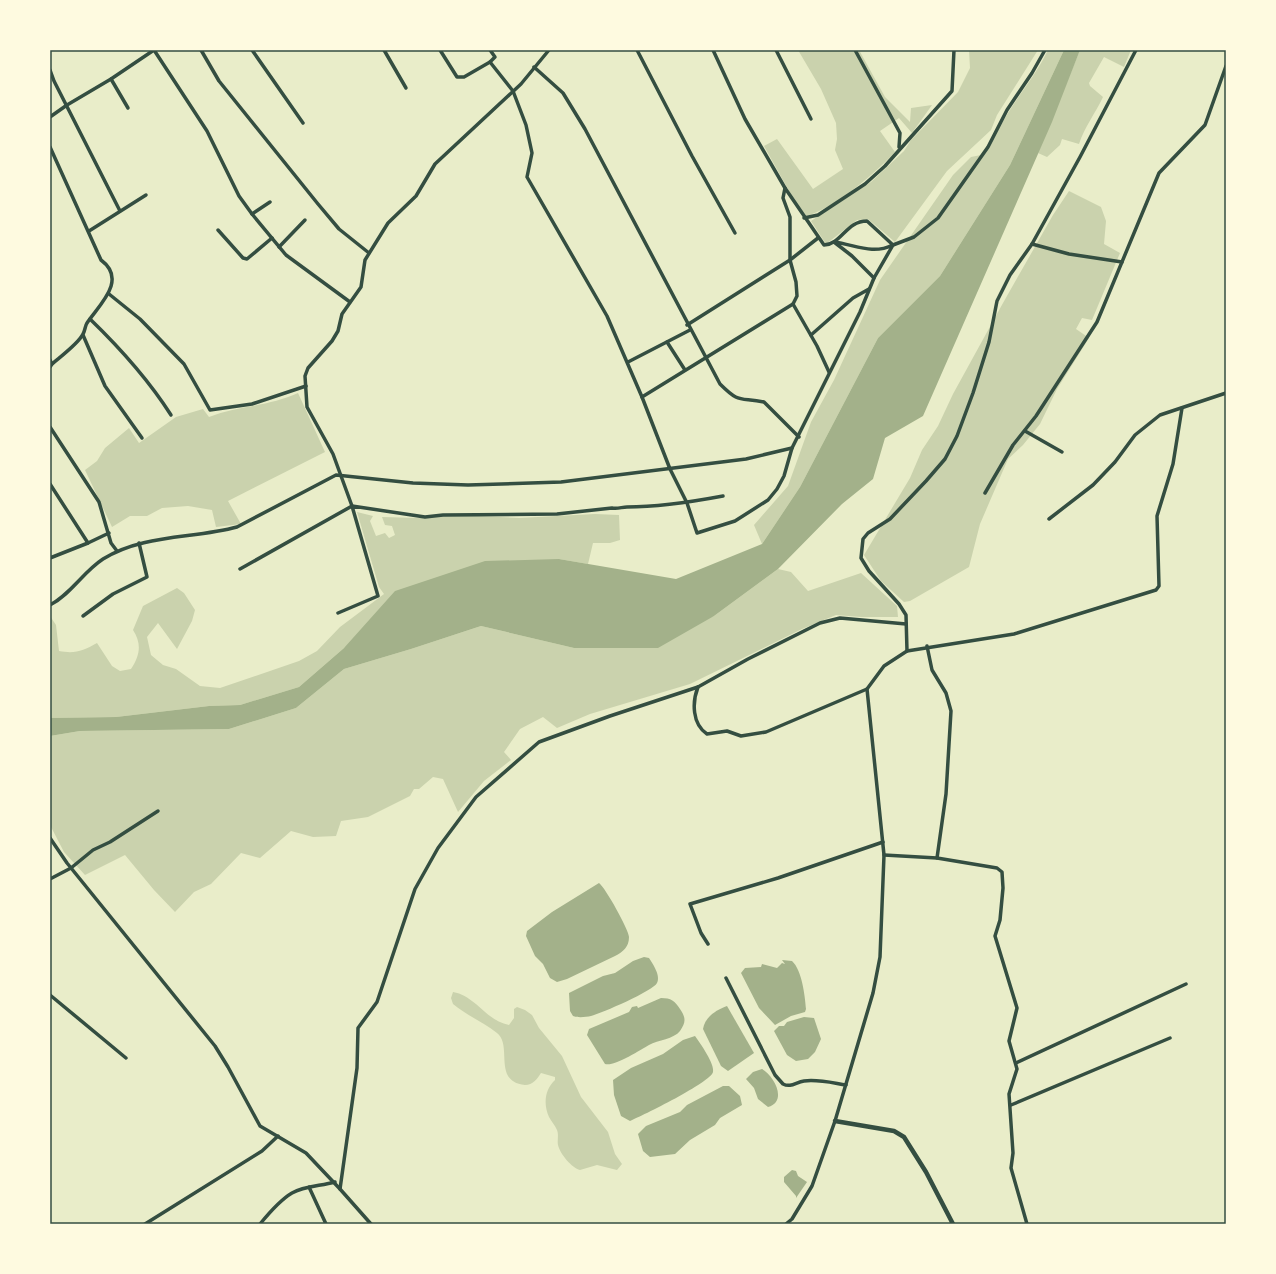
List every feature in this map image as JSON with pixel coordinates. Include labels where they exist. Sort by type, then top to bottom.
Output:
[{"type":"street","points":[[50,117],[154,50],[207,130],[239,196],[252,214],[286,255],[350,302]]},
{"type":"street","points":[[201,50],[219,81],[318,204],[339,229],[369,253]]},
{"type":"street","points":[[252,50],[303,123]]},
{"type":"street","points":[[384,50],[406,88]]},
{"type":"street","points":[[440,50],[457,77],[464,77],[490,62],[495,57],[490,50]]},
{"type":"street","points":[[338,613],[378,596],[352,506],[333,454],[307,407],[305,376],[308,368],[332,341],[338,331],[342,314],[361,287],[365,260],[388,223],[416,196],[435,164],[513,91],[549,50]]},
{"type":"street","points":[[637,50],[692,156],[735,233]]},
{"type":"street","points":[[713,50],[745,119],[785,188],[818,238],[824,245],[834,242],[850,244],[868,250],[883,250],[914,237],[938,218],[988,146],[1007,110],[1032,73],[1045,50]]},
{"type":"street","points":[[776,50],[811,119]]},
{"type":"street","points":[[855,50],[900,133],[899,149]]},
{"type":"street","points":[[804,218],[818,215],[865,184],[885,166],[952,91],[954,50]]},
{"type":"street","points":[[907,651],[906,615],[899,604],[869,571],[861,558],[863,539],[868,533],[890,519],[945,459],[957,436],[973,393],[989,342],[997,301],[1010,275],[1032,244],[1084,150],[1136,50]]},
{"type":"street","points":[[490,62],[513,91],[526,125],[532,153],[528,177],[607,316],[628,362],[670,469],[687,503],[697,533],[736,521],[768,500],[777,489],[784,476],[792,448],[799,437],[829,372],[860,312],[874,278],[893,245]]},
{"type":"street","points":[[985,493],[1013,445],[1036,416],[1097,322],[1159,173],[1205,125],[1226,66]]},
{"type":"street","points":[[534,67],[563,93],[585,129],[687,325],[706,356],[720,384],[732,397],[742,400],[764,402],[799,437]]},
{"type":"street","points":[[50,70],[120,211]]},
{"type":"street","points":[[111,79],[128,108]]},
{"type":"street","points":[[50,147],[101,260],[108,265],[111,286],[109,294],[86,324],[83,335],[51,364]]},
{"type":"street","points":[[642,397],[706,356],[793,304],[797,296],[796,282],[790,260],[790,217],[783,198],[785,188]]},
{"type":"street","points":[[89,231],[146,195]]},
{"type":"street","points":[[252,214],[270,202]]},
{"type":"street","points":[[279,247],[305,220]]},
{"type":"street","points":[[834,242],[853,224],[867,221],[893,245]]},
{"type":"street","points":[[218,230],[243,258],[248,259],[272,238]]},
{"type":"street","points":[[687,325],[790,260],[818,238]]},
{"type":"street","points":[[834,242],[852,256],[874,278]]},
{"type":"street","points":[[1032,244],[1069,254],[1122,262]]},
{"type":"street","points":[[811,335],[853,298],[869,290]]},
{"type":"street","points":[[109,294],[140,319],[184,364],[210,410],[252,404],[306,386]]},
{"type":"street","points":[[793,304],[811,335],[829,372]]},
{"type":"street","points":[[90,319],[128,356],[152,386],[171,415]]},
{"type":"street","points":[[628,362],[690,330]]},
{"type":"street","points":[[83,335],[104,386],[142,438]]},
{"type":"street","points":[[667,342],[685,370]]},
{"type":"street","points":[[1049,518],[1094,485],[1115,462],[1135,435],[1160,415],[1226,393]]},
{"type":"street","points":[[698,687],[693,698],[694,713],[702,731],[707,734],[727,731],[741,736],[766,732],[866,689],[884,666],[907,651],[927,646],[1014,634],[1158,588],[1157,516],[1173,464],[1182,408]]},
{"type":"street","points":[[50,427],[99,502],[111,543],[117,552]]},
{"type":"street","points":[[1024,431],[1062,452]]},
{"type":"street","points":[[50,605],[63,599],[79,579],[102,559],[117,552],[139,543],[221,532],[237,527],[336,475],[413,483],[468,485],[561,482],[746,459],[792,448]]},
{"type":"street","points":[[50,484],[88,543]]},
{"type":"street","points":[[240,569],[352,506],[425,517],[443,515],[558,514],[687,503],[723,496]]},
{"type":"street","points":[[50,558],[109,533]]},
{"type":"street","points":[[83,616],[113,594],[147,576],[139,543]]},
{"type":"street","points":[[340,1189],[357,1068],[358,1028],[377,1002],[415,889],[443,842],[476,797],[539,742],[610,716],[698,687],[748,659],[820,623],[840,618],[906,624]]},
{"type":"street","points":[[927,646],[932,670],[946,693],[951,711],[946,794],[937,858]]},
{"type":"street","points":[[786,1224],[792,1219],[812,1186],[835,1121],[873,993],[880,957],[884,856],[866,689]]},
{"type":"street","points":[[50,879],[71,868],[93,850],[110,842],[158,811]]},
{"type":"street","points":[[50,838],[71,868],[214,1046],[228,1067],[260,1126],[306,1153],[335,1182],[371,1224]]},
{"type":"street","points":[[708,944],[701,933],[690,904],[778,878],[883,842]]},
{"type":"street","points":[[884,856],[937,858],[997,868],[1002,872],[1004,888],[1000,920],[995,936],[1016,1004],[1009,1041],[1016,1063],[1016,1074],[1009,1094],[1011,1105],[1012,1168],[1027,1224]]},
{"type":"street","points":[[726,978],[775,1076],[782,1084],[792,1086],[802,1081],[810,1081],[846,1085]]},
{"type":"street","points":[[1016,1063],[1186,984]]},
{"type":"street","points":[[50,995],[126,1058]]},
{"type":"street","points":[[1011,1105],[1170,1038]]},
{"type":"street","points":[[835,1121],[894,1131],[904,1136],[926,1172],[953,1224]]},
{"type":"street","points":[[145,1224],[262,1151],[278,1136]]},
{"type":"street","points":[[260,1224],[269,1212],[292,1193],[309,1187],[335,1182]]},
{"type":"street","points":[[309,1187],[326,1224]]},
{"type":"shaded area","points":[[798,50],[859,50],[885,97],[910,122],[911,108],[932,105],[912,133],[899,118],[880,131],[895,152],[877,170],[854,189],[828,206],[806,216],[794,200],[764,146],[777,139],[813,189],[843,169],[835,150],[837,139],[836,123],[821,89]]},
{"type":"shaded area","points":[[969,50],[1038,50],[997,115],[991,130],[947,171],[895,242],[868,219],[857,220],[826,244],[811,221],[871,182],[904,151],[911,140],[958,92],[970,68]]},
{"type":"shaded area","points":[[1048,50],[1064,50],[1010,165],[940,276],[878,338],[800,487],[762,544],[754,525],[788,486],[811,422],[834,380],[880,280],[953,175],[971,157],[981,155],[985,150],[1039,67]]},
{"type":"shaded area","points":[[1064,50],[1080,50],[1052,122],[923,416],[885,438],[873,479],[842,504],[778,569],[714,616],[658,648],[574,648],[481,626],[344,669],[296,708],[229,729],[80,731],[50,736],[50,718],[116,717],[209,706],[240,705],[299,687],[344,648],[395,591],[485,561],[559,559],[676,579],[762,544],[800,487],[878,338],[940,276],[1010,165]]},
{"type":"shaded area","points":[[1080,50],[1131,50],[1124,67],[1104,57],[1089,83],[1090,86],[1103,97],[1084,131],[1079,144],[1062,139],[1060,145],[1047,157],[1038,153]]},
{"type":"shaded area","points":[[1069,191],[1101,207],[1106,221],[1104,244],[1120,253],[1092,320],[1082,318],[1076,329],[1089,338],[1057,389],[1040,424],[1023,445],[1008,459],[980,524],[969,567],[910,601],[904,602],[881,581],[864,555],[910,478],[922,450],[938,426],[953,394],[1003,303],[1053,215]]},
{"type":"shaded area","points":[[298,393],[325,452],[228,501],[241,524],[216,527],[212,510],[188,506],[162,508],[147,516],[130,516],[112,527],[85,470],[97,461],[105,448],[129,428],[139,443],[176,417],[203,409],[209,417],[231,410],[276,401]]},
{"type":"shaded area","points":[[357,512],[373,516],[370,521],[376,536],[385,533],[389,538],[395,535],[392,526],[385,525],[382,517],[418,518],[456,515],[519,518],[595,514],[619,515],[620,540],[610,543],[593,543],[588,564],[559,559],[344,648],[299,687],[240,705],[209,706],[116,717],[50,718],[50,616],[56,625],[59,651],[79,651],[97,643],[112,666],[120,671],[131,669],[139,650],[138,640],[133,630],[143,606],[177,588],[184,593],[195,610],[192,621],[177,649],[158,623],[147,637],[151,655],[163,665],[176,669],[200,686],[220,688],[299,661],[317,651],[340,627],[384,594],[379,587]]},
{"type":"shaded area","points":[[778,569],[791,572],[808,591],[861,573],[897,606],[898,617],[836,615],[802,629],[690,684],[590,714],[557,728],[543,717],[520,729],[504,752],[511,760],[484,781],[458,812],[443,779],[433,777],[419,789],[414,789],[410,796],[368,817],[341,821],[336,836],[313,837],[291,831],[260,858],[241,853],[211,884],[194,892],[175,912],[154,890],[125,855],[85,875],[64,852],[50,825],[50,736],[80,731],[229,729],[296,708],[344,669],[481,626],[574,648],[714,616]]},
{"type":"shaded area","points":[[599,883],[611,900],[625,926],[629,937],[628,944],[623,951],[618,954],[567,979],[557,982],[550,978],[543,964],[535,956],[526,936],[527,931],[552,912]]},
{"type":"shaded area","points":[[644,957],[649,958],[658,977],[657,983],[653,987],[627,1001],[597,1014],[584,1017],[573,1016],[570,1011],[569,993],[603,976],[615,973],[633,961]]},
{"type":"shaded area","points":[[782,960],[792,961],[798,970],[801,977],[806,1009],[805,1012],[791,1016],[775,1025],[759,1008],[741,973],[745,968],[761,967],[762,964],[777,968],[782,963],[785,964]]},
{"type":"shaded area","points":[[453,992],[468,998],[493,1018],[509,1025],[514,1018],[514,1009],[517,1007],[532,1015],[539,1028],[562,1056],[581,1097],[608,1132],[615,1154],[622,1164],[617,1170],[597,1165],[580,1170],[573,1167],[559,1149],[557,1130],[549,1117],[546,1107],[547,1092],[555,1080],[555,1077],[541,1073],[533,1083],[525,1085],[515,1082],[509,1077],[506,1070],[501,1039],[492,1029],[463,1012],[453,1004],[451,998]]},
{"type":"shaded area","points":[[661,998],[672,1000],[682,1012],[684,1020],[680,1031],[674,1036],[653,1043],[621,1061],[605,1064],[587,1035],[589,1029],[629,1012],[632,1007],[637,1006],[638,1008]]},
{"type":"shaded area","points":[[727,1006],[754,1053],[728,1071],[721,1066],[703,1029],[706,1021],[712,1014]]},
{"type":"shaded area","points":[[804,1017],[814,1018],[821,1039],[815,1052],[808,1059],[796,1061],[787,1055],[774,1031],[779,1026],[784,1026],[787,1022]]},
{"type":"shaded area","points":[[695,1036],[712,1064],[713,1072],[709,1077],[689,1091],[630,1121],[621,1116],[614,1095],[613,1080],[631,1068],[663,1054],[683,1040]]},
{"type":"shaded area","points":[[762,1069],[771,1077],[777,1088],[778,1094],[777,1100],[774,1104],[768,1107],[758,1099],[754,1088],[746,1079],[753,1072]]},
{"type":"shaded area","points":[[723,1086],[729,1086],[740,1096],[742,1105],[720,1118],[715,1125],[690,1140],[675,1154],[650,1157],[643,1151],[638,1134],[646,1126],[680,1112],[687,1105]]},
{"type":"shaded area","points":[[792,1170],[796,1171],[798,1176],[807,1182],[796,1198],[784,1182],[784,1177]]}]
